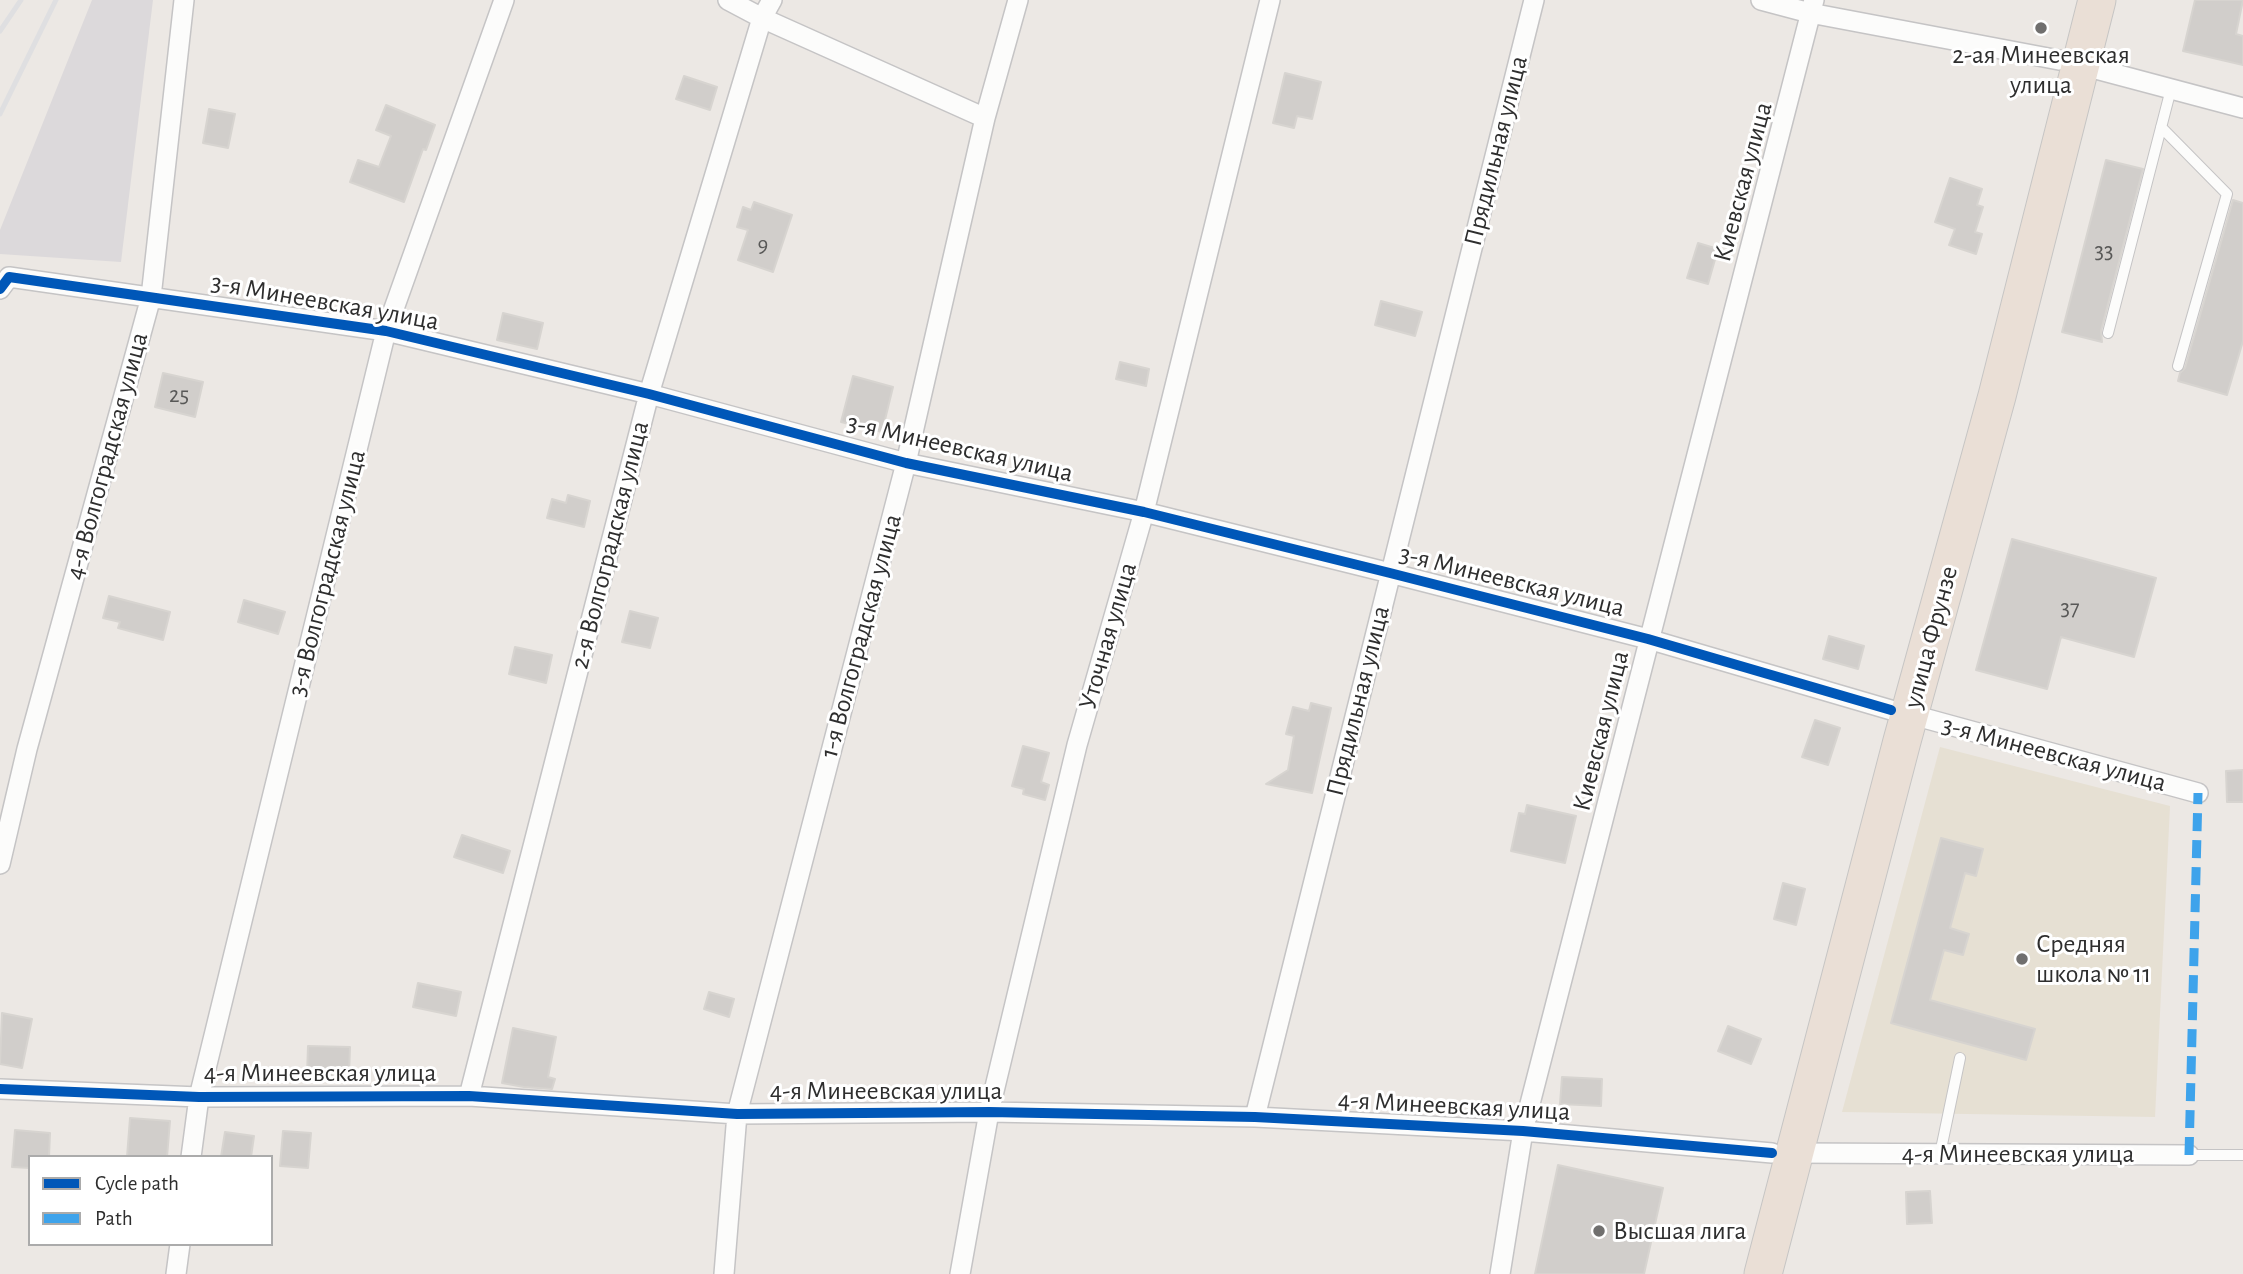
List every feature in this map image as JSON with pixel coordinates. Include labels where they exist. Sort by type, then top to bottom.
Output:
[{"type":"highway","name":"улица Фрунзе","points":[[2070,62],[2073,0]]},
{"type":"highway","name":"улица Фрунзе","points":[[1742,1274],[1783,1153],[1900,712],[1928,576],[2070,62],[2097,0]]},
{"type":"highway","name":"улица Фрунзе","points":[[1763,1274],[1783,1153]]},
{"type":"street","name":"4-я Волгоградская улица","points":[[0,864],[27,749],[151,297],[184,0]]},
{"type":"street","name":"3-я Волгоградская улица","points":[[191,1155],[199,1097],[386,331],[504,0]]},
{"type":"street","points":[[728,0],[762,18],[985,118]]},
{"type":"street","name":"2-я Волгоградская улица","points":[[469,1096],[649,394],[762,18],[772,0]]},
{"type":"street","name":"1-я Волгоградская улица","points":[[724,1274],[737,1114],[906,463],[985,118],[1018,0]]},
{"type":"street","name":"Уточная улица","points":[[960,1274],[989,1112],[1077,745],[1144,512],[1270,0]]},
{"type":"street","name":"Прядильная улица","points":[[1255,1117],[1534,0]]},
{"type":"street","points":[[1761,0],[1812,6],[2070,62],[2243,108]]},
{"type":"street","name":"Киевская улица","points":[[1500,1274],[1523,1131],[1812,6]]},
{"type":"street","name":"3-я Минеевская улица","points":[[4,283],[151,297],[386,331],[649,394],[906,463],[1144,512],[1390,573],[1648,639],[1900,712],[2199,793]]},
{"type":"street","name":"4-я Минеевская улица","points":[[0,1089],[199,1097],[469,1096],[737,1114],[989,1112],[1255,1117],[1523,1131],[1783,1153],[2189,1155]]},
{"type":"street","points":[[176,1274],[180,1246]]},
{"type":"lane","points":[[2108,333],[2171,89]]},
{"type":"lane","points":[[2161,127],[2227,194],[2178,366]]},
{"type":"lane","points":[[1940,1154],[1960,1058]]},
{"type":"lane","name":"4-я Минеевская улица","points":[[2189,1155],[2243,1156]]},
{"type":"shaded area","points":[[92,0],[153,0],[121,262],[0,254],[0,230]]},
{"type":"shaded area","name":"Средняя школа № 11","points":[[1940,747],[2170,806],[2155,1117],[1842,1112]]},
{"type":"building","points":[[2195,0],[2243,0],[2236,34],[2243,36],[2243,65],[2183,51]]},
{"type":"building","points":[[1285,73],[1321,82],[1312,119],[1297,116],[1294,128],[1273,123]]},
{"type":"building","points":[[684,76],[717,87],[710,110],[676,99]]},
{"type":"building","points":[[386,105],[435,125],[426,150],[423,149],[404,202],[350,182],[358,160],[379,167],[391,136],[376,130]]},
{"type":"building","points":[[209,109],[235,114],[228,148],[203,143]]},
{"type":"building","points":[[2106,160],[2143,169],[2101,331],[2102,342],[2062,332]]},
{"type":"building","points":[[1950,178],[1982,189],[1977,205],[1983,207],[1975,232],[1982,234],[1976,254],[1949,245],[1955,229],[1935,222]]},
{"type":"building","points":[[2233,200],[2243,203],[2243,341],[2227,395],[2178,381],[2185,368]]},
{"type":"building","points":[[754,202],[792,215],[773,272],[738,260],[748,230],[737,227],[743,207],[751,210]]},
{"type":"building","points":[[1698,243],[1718,249],[1708,284],[1687,278]]},
{"type":"building","points":[[1381,301],[1422,312],[1415,336],[1375,325]]},
{"type":"building","points":[[503,313],[543,323],[537,349],[497,340]]},
{"type":"building","points":[[1120,362],[1149,369],[1146,386],[1116,379]]},
{"type":"building","points":[[163,373],[203,382],[195,417],[155,407]]},
{"type":"building","points":[[853,376],[893,387],[882,432],[841,422]]},
{"type":"building","points":[[568,495],[590,501],[584,527],[547,518],[552,499],[566,503]]},
{"type":"building","points":[[2012,539],[2156,578],[2134,657],[2061,637],[2047,689],[1976,670]]},
{"type":"building","points":[[109,596],[170,612],[163,640],[118,628],[120,622],[103,618]]},
{"type":"building","points":[[244,600],[285,612],[278,634],[238,622]]},
{"type":"building","points":[[630,611],[658,618],[650,648],[622,642]]},
{"type":"building","points":[[1829,636],[1864,646],[1858,669],[1823,659]]},
{"type":"building","points":[[515,647],[552,655],[546,683],[509,674]]},
{"type":"building","points":[[1311,703],[1331,708],[1312,793],[1266,784],[1288,770],[1294,736],[1286,734],[1293,707],[1309,711]]},
{"type":"building","points":[[1815,720],[1840,728],[1828,765],[1802,757]]},
{"type":"building","points":[[1023,746],[1049,753],[1041,782],[1049,785],[1045,800],[1023,794],[1024,789],[1012,786]]},
{"type":"building","points":[[2243,770],[2243,802],[2227,802],[2226,771]]},
{"type":"building","points":[[1527,805],[1576,816],[1565,863],[1511,851],[1519,813],[1525,814]]},
{"type":"building","points":[[462,835],[510,851],[503,873],[454,857]]},
{"type":"building","points":[[1941,838],[1983,849],[1976,876],[1965,873],[1950,928],[1969,934],[1963,955],[1944,950],[1930,1000],[2035,1029],[2026,1060],[1891,1023]]},
{"type":"building","points":[[1783,883],[1805,889],[1796,925],[1774,919]]},
{"type":"building","points":[[418,983],[461,992],[456,1016],[413,1007]]},
{"type":"building","points":[[709,992],[734,999],[729,1017],[704,1009]]},
{"type":"building","points":[[2,1013],[32,1019],[22,1068],[0,1064]]},
{"type":"building","points":[[1728,1026],[1761,1039],[1751,1064],[1718,1051]]},
{"type":"building","points":[[513,1028],[556,1037],[548,1077],[555,1079],[552,1089],[502,1083]]},
{"type":"building","points":[[308,1046],[350,1047],[349,1075],[307,1075]]},
{"type":"building","points":[[1562,1077],[1602,1079],[1601,1106],[1560,1104]]},
{"type":"building","points":[[130,1118],[170,1121],[167,1155],[127,1155]]},
{"type":"building","points":[[15,1130],[50,1133],[49,1155],[28,1155],[28,1168],[12,1167]]},
{"type":"building","points":[[283,1131],[311,1133],[308,1168],[280,1166]]},
{"type":"building","points":[[225,1132],[254,1136],[251,1155],[221,1155]]},
{"type":"building","name":"Высшая лига","points":[[1558,1165],[1663,1188],[1644,1274],[1535,1274]]},
{"type":"building","points":[[1930,1191],[1932,1223],[1907,1224],[1906,1192]]},
{"type":"railway","points":[[0,31],[21,0]]},
{"type":"railway","points":[[0,114],[56,0]]},
{"type":"marked path","points":[[2189,1155],[2198,793]]},
{"type":"cycle path","points":[[0,289],[9,277],[386,331],[649,394],[906,463],[1144,512],[1390,573],[1648,639],[1891,710]]},
{"type":"cycle path","points":[[0,1089],[199,1097],[469,1096],[737,1114],[989,1112],[1255,1117],[1523,1131],[1772,1153]]},
{"type":"place","name":"2-ая Минеевская улица","points":[[2041,28]]},
{"type":"place","name":"Средняя школа № 11","points":[[2022,959]]},
{"type":"place","name":"Высшая лига","points":[[1599,1231]]}]
